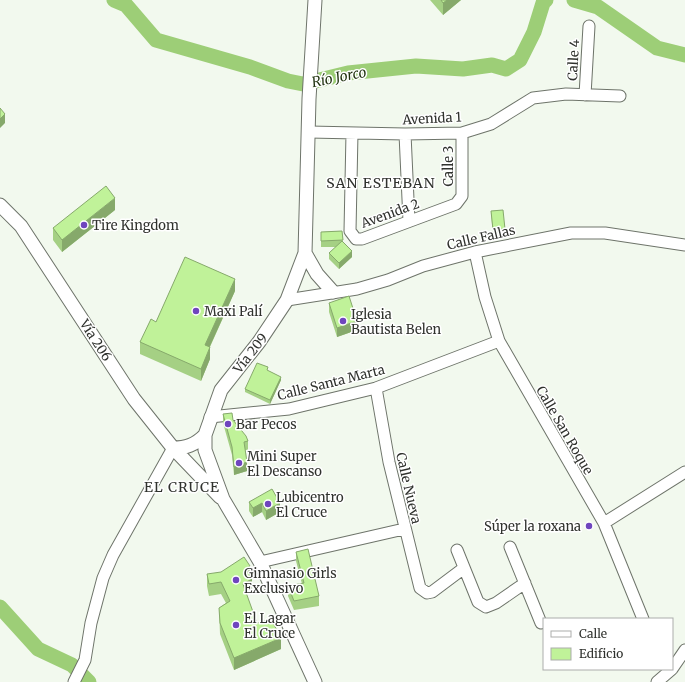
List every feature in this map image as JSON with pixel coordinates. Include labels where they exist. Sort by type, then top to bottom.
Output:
[{"type":"main road","name":"Vía 209","points":[[315,682],[260,562],[223,499],[205,450],[205,435],[210,417],[221,390],[259,342],[287,300],[305,253],[309,99],[316,0]]},
{"type":"main road","name":"Vía 206","points":[[0,205],[21,226],[134,399],[173,448],[223,499]]},
{"type":"main road","points":[[305,253],[317,274],[333,292]]},
{"type":"main road","points":[[173,448],[190,446],[205,435]]},
{"type":"main road","points":[[173,448],[188,454],[205,450]]},
{"type":"street","name":"Calle 4","points":[[585,95],[589,26]]},
{"type":"street","name":"Avenida 1","points":[[309,132],[405,134],[462,133],[490,124],[533,98],[555,95],[620,96]]},
{"type":"street","name":"Avenida 2","points":[[352,133],[350,231],[352,236],[356,239],[362,239],[456,204],[460,200]]},
{"type":"street","name":"Calle 3","points":[[460,200],[462,196],[462,133]]},
{"type":"street","points":[[405,134],[409,221]]},
{"type":"street","name":"Calle Fallas","points":[[287,300],[365,287],[388,280],[423,266],[475,252],[571,233],[605,233],[685,246]]},
{"type":"street","name":"Calle San Roque","points":[[475,252],[485,297],[499,342],[604,523],[643,618]]},
{"type":"street","name":"Calle Santa Marta","points":[[210,417],[289,409],[376,388],[499,342]]},
{"type":"street","name":"Calle Nueva","points":[[376,388],[389,462],[404,528],[420,588],[427,593],[432,592],[464,568]]},
{"type":"street","points":[[74,682],[85,660],[91,623],[104,578],[113,555],[173,448]]},
{"type":"street","points":[[604,523],[685,472]]},
{"type":"street","points":[[260,562],[404,528]]},
{"type":"street","points":[[510,548],[541,622]]},
{"type":"street","points":[[457,550],[478,602],[486,607],[496,603],[525,583]]},
{"type":"street","points":[[673,668],[685,650]]},
{"type":"street","points":[[673,669],[685,666]]},
{"type":"street","points":[[657,682],[671,670]]},
{"type":"building","points":[[0,108],[5,114],[0,119]]},
{"type":"building","points":[[106,186],[115,198],[62,240],[53,228]]},
{"type":"building","points":[[503,210],[505,229],[493,230],[491,211]]},
{"type":"building","points":[[342,231],[343,240],[321,241],[321,232]]},
{"type":"building","points":[[342,241],[352,251],[339,263],[329,253]]},
{"type":"building","name":"Maxi Palí","points":[[185,257],[235,279],[205,345],[210,347],[201,369],[140,342],[151,319],[156,322]]},
{"type":"building","points":[[349,296],[357,321],[337,328],[329,303]]},
{"type":"building","points":[[257,363],[268,367],[267,370],[281,377],[270,400],[245,389]]},
{"type":"building","points":[[232,413],[233,420],[246,436],[248,441],[244,442],[247,462],[234,467],[232,447],[223,414]]},
{"type":"building","points":[[272,489],[280,503],[266,511],[262,503],[253,508],[249,502]]},
{"type":"building","points":[[308,549],[319,596],[294,601],[288,586],[304,583],[296,552]]},
{"type":"building","points":[[244,557],[250,566],[246,569],[252,579],[243,584],[257,623],[271,619],[281,638],[234,658],[220,623],[219,608],[230,601],[221,582],[209,584],[207,574],[221,572]]},
{"type":"waterway","name":"Río Jorco","points":[[114,0],[126,5],[156,40],[250,67],[288,81],[303,84],[348,73],[416,66],[463,69],[492,65],[506,69],[520,60],[534,32],[543,3],[546,0]]},
{"type":"waterway","name":"Río Jorco","points":[[574,0],[598,7],[657,48],[685,55]]},
{"type":"waterway","points":[[0,607],[38,649],[72,665],[89,682]]},
{"type":"place","name":"Tire Kingdom","points":[[84,225]]},
{"type":"place","name":"Maxi Palí","points":[[196,311]]},
{"type":"place","name":"Iglesia Bautista Belen","points":[[343,321]]},
{"type":"place","name":"Bar Pecos","points":[[228,424]]},
{"type":"place","name":"Mini Super El Descanso","points":[[239,463]]},
{"type":"place","name":"Lubicentro El Cruce","points":[[268,504]]},
{"type":"place","name":"Súper la roxana","points":[[589,526]]},
{"type":"place","name":"Gimnasio Girls Exclusivo","points":[[236,580]]},
{"type":"place","name":"El Lagar El Cruce","points":[[236,625]]},
{"type":"district","name":"SAN ESTEBAN","points":[[381,183]]},
{"type":"district","name":"EL CRUCE","points":[[182,487]]}]
